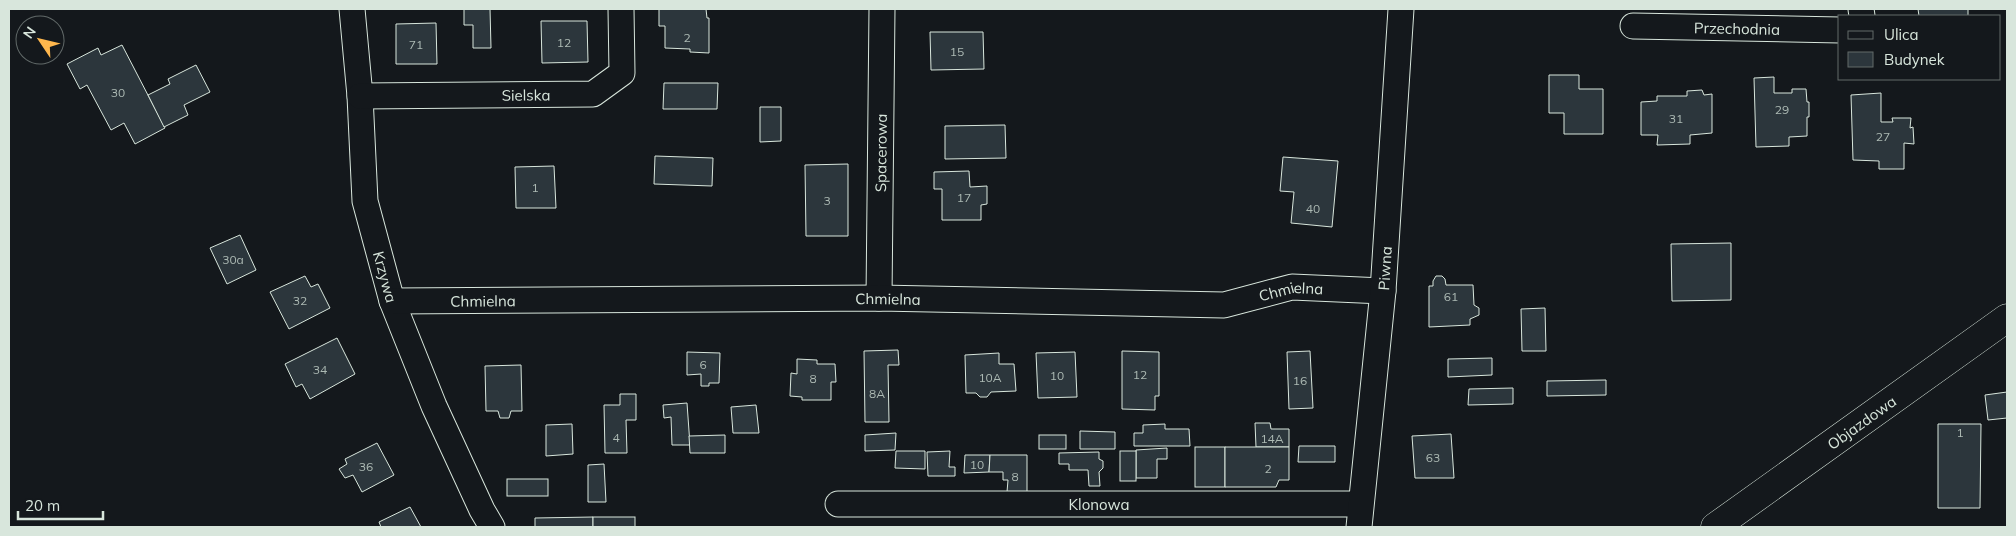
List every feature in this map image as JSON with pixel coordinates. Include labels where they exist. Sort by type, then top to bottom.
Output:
[{"type":"main road","name":"Objazdowa","points":[[1715,527],[2007,318]]},
{"type":"street","name":"Krzywa","points":[[352,9],[360,96],[365,201],[392,301],[434,406],[482,510],[492,527]]},
{"type":"street","name":"Sielska","points":[[360,96],[593,94],[622,73],[621,9]]},
{"type":"street","name":"Spacerowa","points":[[879,298],[882,9]]},
{"type":"street","name":"Piwna","points":[[1359,516],[1383,291],[1401,9]]},
{"type":"street","name":"Przechodnia","points":[[1633,26],[1838,30]]},
{"type":"street","name":"Chmielna","points":[[392,301],[879,298],[1224,305],[1292,287],[1383,291]]},
{"type":"street","name":"Klonowa","points":[[838,504],[1359,516]]},
{"type":"building","points":[[464,9],[490,9],[491,48],[473,48],[473,25],[464,25]]},
{"type":"building","points":[[659,9],[706,9],[707,18],[709,18],[709,53],[690,52],[690,49],[665,48],[665,26],[659,26]]},
{"type":"building","points":[[1918,9],[1968,9],[1968,15],[1919,15]]},
{"type":"building","points":[[541,21],[587,21],[588,62],[542,63]]},
{"type":"building","points":[[436,23],[437,64],[396,64],[396,24]]},
{"type":"building","points":[[930,32],[983,32],[984,69],[931,70]]},
{"type":"building","points":[[122,45],[165,128],[135,144],[124,123],[111,130],[87,85],[80,89],[67,64],[98,48],[101,55]]},
{"type":"building","points":[[196,65],[210,92],[184,105],[188,115],[164,127],[148,95],[170,84],[168,79]]},
{"type":"building","points":[[1549,75],[1579,75],[1579,89],[1603,89],[1603,134],[1564,134],[1564,113],[1549,113]]},
{"type":"building","points":[[1774,77],[1774,93],[1792,93],[1792,89],[1806,89],[1807,102],[1809,102],[1807,136],[1789,137],[1789,146],[1756,147],[1754,78]]},
{"type":"building","points":[[664,83],[718,83],[717,109],[663,109]]},
{"type":"building","points":[[1702,90],[1704,95],[1712,94],[1712,133],[1690,135],[1690,144],[1657,145],[1658,135],[1641,135],[1641,102],[1657,101],[1657,96],[1687,96],[1687,91]]},
{"type":"building","points":[[1881,93],[1881,122],[1893,122],[1892,118],[1911,118],[1910,128],[1913,127],[1914,144],[1904,143],[1904,169],[1879,169],[1879,161],[1853,160],[1851,95]]},
{"type":"building","points":[[760,107],[781,107],[781,141],[760,142]]},
{"type":"building","points":[[1005,125],[1006,158],[945,159],[945,126]]},
{"type":"building","points":[[655,156],[713,158],[712,186],[654,184]]},
{"type":"building","points":[[1283,157],[1338,161],[1332,227],[1291,223],[1294,192],[1280,191]]},
{"type":"building","points":[[848,164],[848,236],[806,236],[805,165]]},
{"type":"building","points":[[554,166],[556,208],[516,208],[515,167]]},
{"type":"building","points":[[969,171],[970,187],[987,186],[987,204],[981,205],[981,220],[942,220],[942,189],[934,189],[934,172]]},
{"type":"building","points":[[240,235],[256,270],[227,284],[210,248]]},
{"type":"building","points":[[1731,243],[1731,300],[1672,301],[1671,244]]},
{"type":"building","points":[[305,276],[311,287],[318,284],[330,308],[289,329],[270,292]]},
{"type":"building","points":[[1436,276],[1442,276],[1445,279],[1446,285],[1473,285],[1474,305],[1479,308],[1479,315],[1470,319],[1470,325],[1429,327],[1429,286],[1433,286]]},
{"type":"building","points":[[1545,308],[1546,351],[1522,351],[1521,309]]},
{"type":"building","points":[[337,338],[355,374],[310,399],[302,384],[296,387],[285,364]]},
{"type":"building","points":[[898,350],[899,365],[888,365],[889,422],[865,422],[864,351]]},
{"type":"building","points":[[1122,351],[1159,352],[1159,396],[1155,396],[1155,410],[1122,409]]},
{"type":"building","points":[[1310,351],[1313,408],[1289,409],[1287,352]]},
{"type":"building","points":[[687,352],[720,353],[719,383],[709,383],[709,386],[701,386],[701,374],[687,375]]},
{"type":"building","points":[[1075,352],[1077,397],[1038,398],[1036,353]]},
{"type":"building","points":[[999,353],[999,364],[1014,364],[1016,391],[991,392],[987,397],[980,397],[976,393],[966,393],[965,355]]},
{"type":"building","points":[[1492,358],[1492,375],[1448,377],[1448,359]]},
{"type":"building","points":[[797,359],[817,360],[817,364],[835,364],[836,382],[831,382],[831,400],[802,400],[802,397],[790,396],[791,373],[797,374]]},
{"type":"building","points":[[521,365],[522,411],[511,411],[509,418],[500,418],[498,411],[486,411],[485,366]]},
{"type":"building","points":[[1606,380],[1606,395],[1547,396],[1547,381]]},
{"type":"building","points":[[1513,388],[1513,404],[1468,405],[1469,389]]},
{"type":"building","points":[[2007,392],[2007,418],[1988,420],[1985,395]]},
{"type":"building","points":[[620,394],[636,394],[636,420],[626,420],[627,453],[605,453],[604,405],[620,405]]},
{"type":"building","points":[[687,403],[690,445],[672,445],[671,417],[664,418],[663,405]]},
{"type":"building","points":[[756,405],[759,433],[733,433],[731,407]]},
{"type":"building","points":[[1255,423],[1270,423],[1271,429],[1289,429],[1289,447],[1256,447]]},
{"type":"building","points":[[572,424],[573,454],[546,456],[546,425]]},
{"type":"building","points":[[1165,424],[1165,429],[1189,429],[1190,446],[1134,446],[1134,433],[1143,433],[1143,425]]},
{"type":"building","points":[[1938,424],[1981,424],[1980,508],[1938,508]]},
{"type":"building","points":[[1080,431],[1115,432],[1115,449],[1080,449]]},
{"type":"building","points":[[896,433],[895,450],[865,451],[865,435]]},
{"type":"building","points":[[1451,434],[1454,478],[1415,478],[1412,436]]},
{"type":"building","points":[[725,435],[725,453],[690,453],[689,436]]},
{"type":"building","points":[[1039,435],[1066,435],[1066,449],[1039,449]]},
{"type":"building","points":[[377,443],[394,475],[362,492],[353,475],[345,478],[339,469],[347,464],[345,459]]},
{"type":"building","points":[[1299,446],[1335,446],[1335,462],[1298,462]]},
{"type":"building","points":[[1195,447],[1225,447],[1225,487],[1195,487]]},
{"type":"building","points":[[1225,447],[1289,447],[1289,480],[1279,480],[1276,487],[1225,487]]},
{"type":"building","points":[[1167,448],[1167,459],[1157,459],[1157,478],[1136,478],[1136,450]]},
{"type":"building","points":[[896,451],[925,451],[925,469],[895,468]]},
{"type":"building","points":[[950,451],[949,467],[955,467],[955,476],[928,476],[927,452]]},
{"type":"building","points":[[1120,451],[1136,451],[1136,481],[1120,481]]},
{"type":"building","points":[[1099,452],[1099,459],[1103,461],[1103,468],[1099,472],[1100,486],[1089,486],[1088,470],[1069,470],[1069,464],[1059,464],[1059,453]]},
{"type":"building","points":[[965,455],[990,455],[989,472],[964,473]]},
{"type":"building","points":[[990,455],[1027,455],[1027,492],[1007,492],[1008,480],[1003,480],[1003,472],[989,472]]},
{"type":"building","points":[[604,464],[606,502],[588,502],[588,465]]},
{"type":"building","points":[[507,479],[548,479],[548,496],[507,496]]},
{"type":"building","points":[[410,507],[421,527],[381,527],[379,522]]},
{"type":"building","points":[[593,517],[593,527],[535,527],[535,518]]},
{"type":"building","points":[[593,517],[635,517],[635,527],[593,527]]}]
